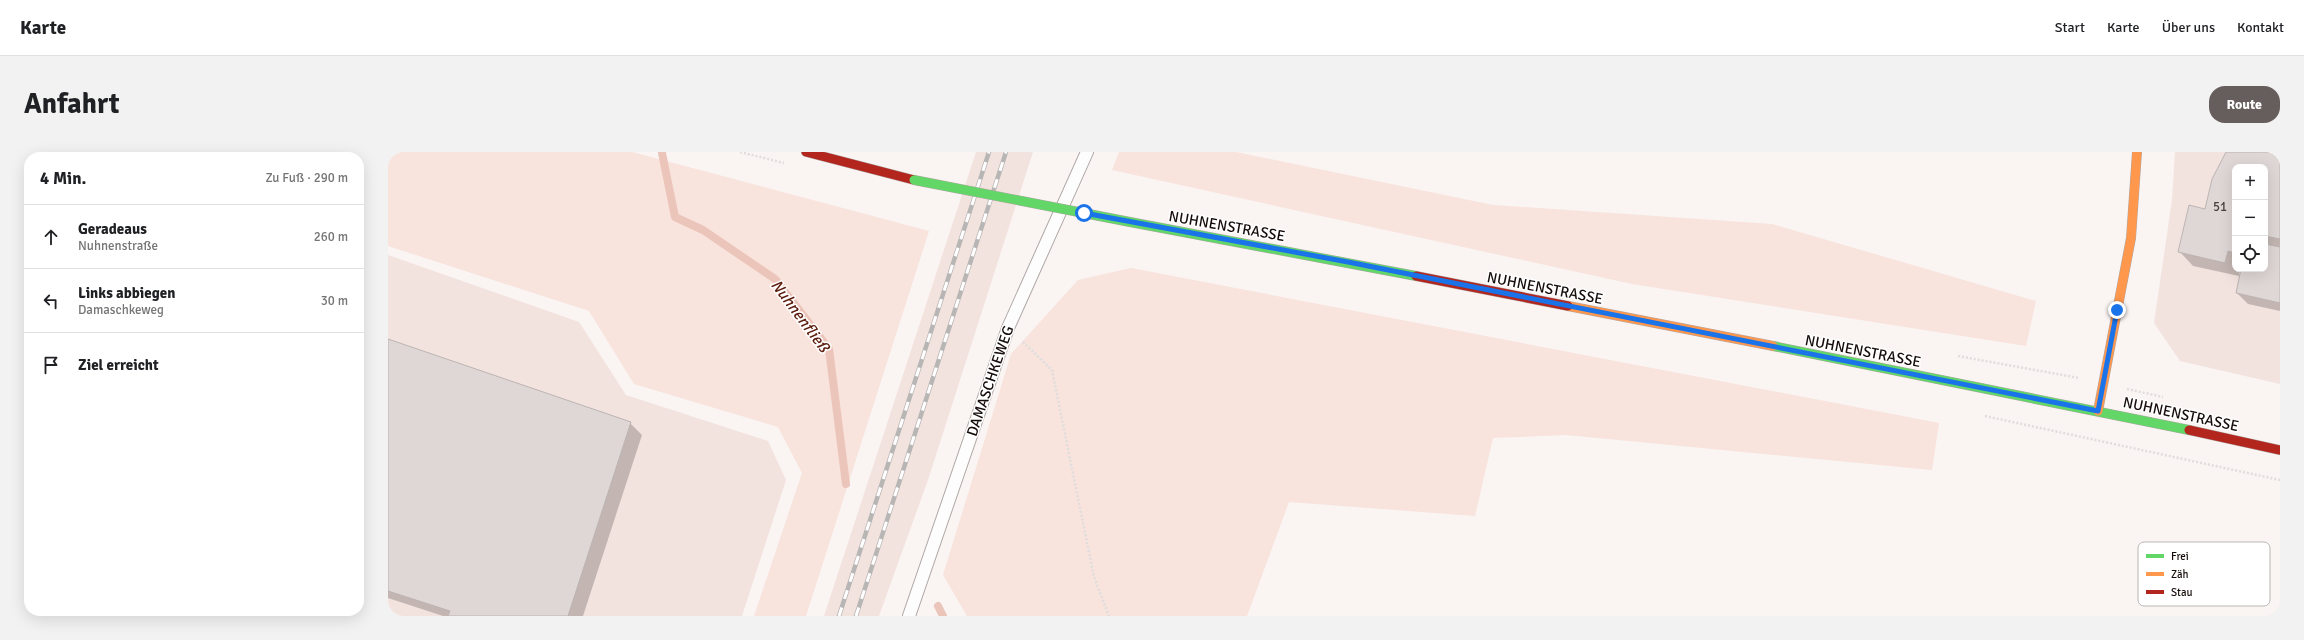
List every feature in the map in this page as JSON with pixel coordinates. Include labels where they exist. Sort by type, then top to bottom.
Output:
[{"type":"main road","name":"NUHNENSTRASSE","points":[[806,152],[914,180],[1348,262],[2098,411],[2280,450]]},
{"type":"main road","points":[[2098,411],[2131,238],[2137,152]]},
{"type":"lane","name":"DAMASCHKEWEG","points":[[909,616],[1008,328],[1087,152]]},
{"type":"path","points":[[1008,328],[1052,370],[1094,577],[1109,616]]},
{"type":"shaded area","points":[[388,152],[632,152],[929,231],[806,616],[754,616],[802,473],[778,427],[634,384],[589,311],[388,246]]},
{"type":"shaded area","points":[[976,152],[1033,152],[928,480],[879,616],[824,616]]},
{"type":"shaded area","points":[[1119,152],[1236,152],[1493,205],[1772,224],[2036,301],[2026,346],[1632,284],[1112,170]]},
{"type":"shaded area","points":[[2175,152],[2280,152],[2280,384],[2180,361],[2154,323],[2172,200]]},
{"type":"shaded area","points":[[388,255],[579,322],[626,395],[768,441],[786,480],[742,616],[388,616]]},
{"type":"shaded area","points":[[1131,268],[1939,423],[1932,470],[1566,435],[1493,438],[1475,516],[1289,502],[1247,616],[967,616],[943,575],[1011,354],[1078,280]]},
{"type":"building","points":[[2226,152],[2280,152],[2280,239],[2268,237],[2268,164],[2232,164],[2232,252],[2228,251],[2225,263],[2178,252],[2189,205],[2205,209],[2212,179]]},
{"type":"building","points":[[2268,245],[2280,247],[2280,303],[2236,293],[2240,272],[2268,272]]},
{"type":"building","points":[[388,339],[631,422],[568,616],[448,616],[450,611],[388,591]]},
{"type":"waterway","name":"Nuhnenfließ","points":[[662,153],[675,217],[703,230],[775,279],[829,349],[846,484]]},
{"type":"waterway","name":"Nuhnenfließ","points":[[938,606],[943,616]]},
{"type":"railway","points":[[839,616],[989,152]]},
{"type":"railway","points":[[856,616],[1006,152]]},
{"type":"traffic: fast","points":[[914,180],[1130,222]]},
{"type":"traffic: fast","points":[[1130,222],[1416,276]]},
{"type":"traffic: fast","points":[[1773,346],[2189,430]]},
{"type":"traffic: slow","points":[[2098,411],[2131,238],[2137,152]]},
{"type":"traffic: slow","points":[[1568,306],[1773,346]]},
{"type":"traffic: jam","points":[[806,152],[914,180]]},
{"type":"traffic: jam","points":[[1416,276],[1568,306]]},
{"type":"traffic: jam","points":[[2189,430],[2280,450]]},
{"type":"route","points":[[1084,213],[1348,262],[2098,411],[2117,310]]}]
